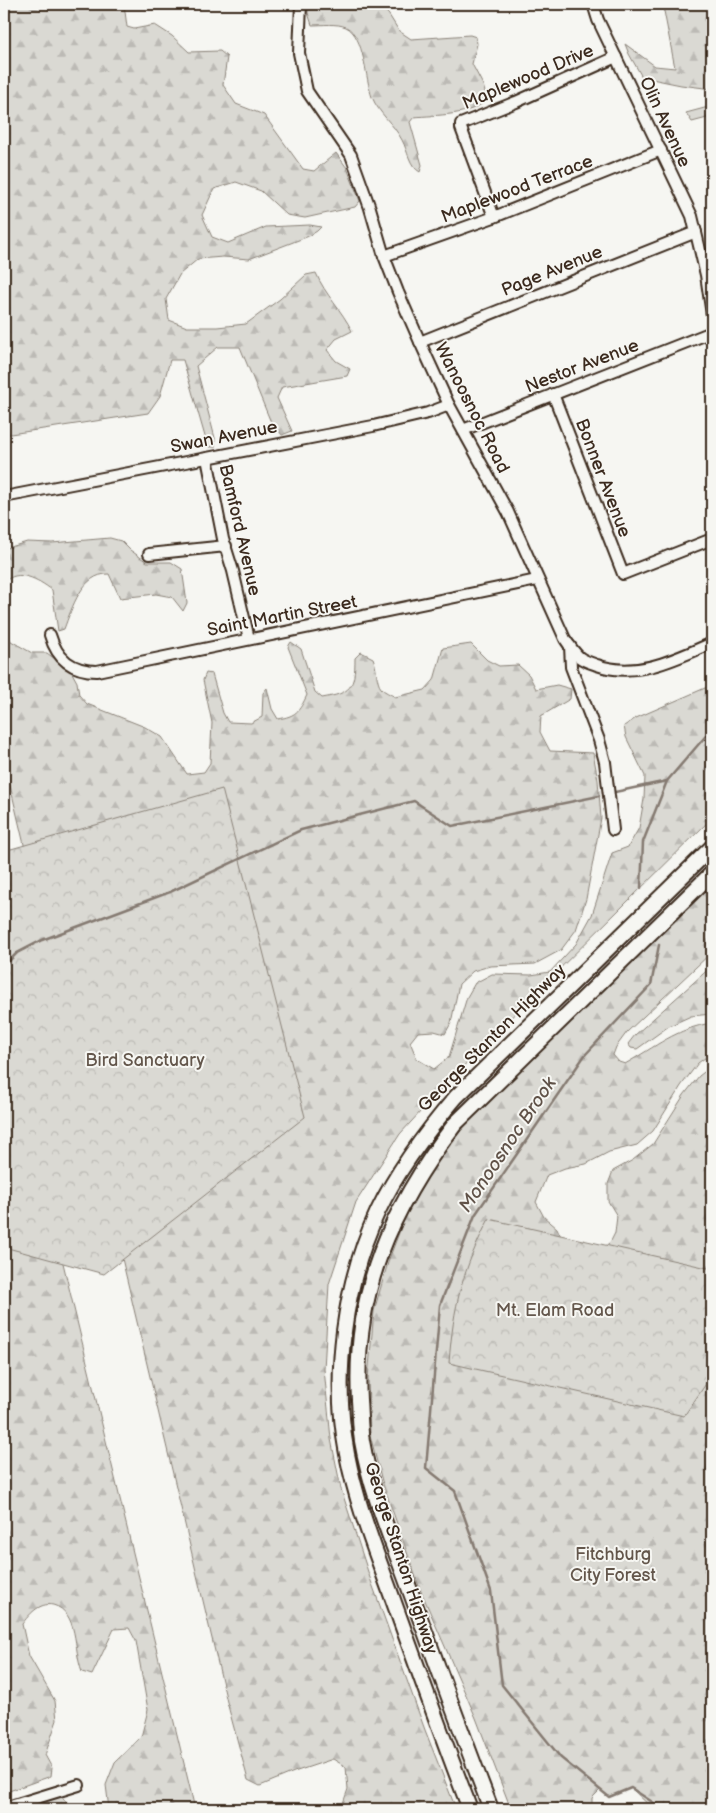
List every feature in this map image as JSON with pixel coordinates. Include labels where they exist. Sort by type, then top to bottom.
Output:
[{"type":"highway","name":"George Stanton Highway","points":[[470,1809],[445,1746],[366,1522],[349,1462],[341,1406],[341,1372],[346,1323],[356,1276],[378,1211],[406,1162],[429,1128],[456,1097],[712,848]]},
{"type":"highway","name":"George Stanton Highway","points":[[491,1809],[452,1708],[378,1502],[364,1451],[358,1382],[360,1341],[366,1300],[381,1251],[398,1210],[434,1152],[455,1124],[712,872]]},
{"type":"street","name":"Wanoosnoc Road","points":[[301,4],[298,53],[307,91],[350,155],[370,208],[384,256],[420,342],[449,405],[508,512],[537,580],[562,634],[570,646],[571,667],[599,740],[605,762],[613,830]]},
{"type":"street","name":"Olin Avenue","points":[[594,4],[598,20],[692,216],[706,275],[712,315]]},
{"type":"street","name":"Maplewood Drive","points":[[494,217],[460,124],[516,102],[616,57]]},
{"type":"street","name":"Maplewood Terrace","points":[[384,256],[494,217],[660,150]]},
{"type":"street","name":"Page Avenue","points":[[420,342],[696,232]]},
{"type":"street","name":"Nestor Avenue","points":[[463,430],[712,332]]},
{"type":"street","name":"Bonner Avenue","points":[[553,394],[623,574],[712,539]]},
{"type":"street","name":"Swan Avenue","points":[[4,497],[373,426],[428,413],[449,405]]},
{"type":"street","name":"Bamford Avenue","points":[[206,458],[249,639]]},
{"type":"street","points":[[149,554],[226,546]]},
{"type":"street","name":"Saint Martin Street","points":[[50,635],[57,652],[65,662],[86,671],[97,671],[537,580]]},
{"type":"street","points":[[570,646],[585,661],[626,670],[658,665],[712,643]]},
{"type":"street","points":[[4,1808],[79,1785]]},
{"type":"green space","points":[[4,4],[124,4],[127,27],[134,29],[155,25],[172,36],[189,52],[220,51],[227,57],[223,85],[236,104],[264,115],[303,169],[314,171],[336,153],[347,168],[360,201],[355,207],[305,218],[287,215],[261,191],[236,182],[214,189],[202,215],[212,237],[228,243],[266,227],[310,225],[321,227],[309,236],[249,259],[223,257],[198,259],[180,274],[166,299],[169,320],[187,327],[217,327],[246,324],[280,299],[306,275],[316,273],[352,331],[336,339],[327,350],[336,361],[350,369],[347,376],[282,387],[277,398],[292,431],[282,435],[270,420],[240,347],[218,347],[196,366],[215,438],[215,447],[208,447],[183,360],[170,360],[160,396],[148,413],[4,435]]},
{"type":"green space","points":[[308,4],[379,4],[399,31],[411,39],[470,35],[476,37],[477,44],[472,64],[483,85],[487,99],[481,105],[463,112],[414,117],[410,122],[422,165],[420,172],[413,166],[404,144],[372,97],[364,59],[357,39],[346,27],[329,24],[312,25],[308,13]]},
{"type":"green space","points":[[669,4],[712,4],[712,89],[642,77],[629,54],[625,44],[655,66],[675,68],[664,11]]},
{"type":"green space","points":[[712,106],[712,118],[692,122],[686,113]]},
{"type":"green space","points":[[110,538],[121,541],[147,562],[171,562],[182,569],[187,603],[183,611],[172,597],[156,594],[120,598],[109,574],[100,575],[85,585],[79,593],[64,629],[58,631],[52,590],[41,582],[28,577],[15,576],[9,578],[4,583],[4,549],[27,542],[52,543]]},
{"type":"green space","points":[[4,629],[11,641],[32,653],[47,653],[71,671],[77,682],[79,695],[87,704],[145,727],[162,737],[187,774],[204,772],[210,763],[212,723],[203,680],[206,673],[212,674],[223,713],[228,722],[251,723],[262,717],[263,693],[267,688],[272,709],[278,719],[293,715],[302,706],[307,695],[288,647],[291,642],[301,649],[315,692],[322,698],[339,694],[349,687],[354,676],[355,658],[361,652],[373,658],[379,685],[384,691],[395,697],[425,690],[434,680],[443,648],[471,644],[487,660],[499,666],[518,665],[529,675],[536,689],[557,685],[571,689],[570,699],[541,716],[540,732],[550,751],[593,753],[598,780],[601,818],[586,899],[576,930],[561,950],[535,964],[490,966],[473,971],[459,984],[451,1023],[445,1034],[434,1031],[418,1032],[410,1042],[417,1059],[434,1069],[449,1057],[467,997],[475,983],[492,974],[531,975],[550,972],[576,944],[592,915],[612,853],[628,847],[639,828],[644,799],[645,776],[626,737],[624,726],[636,718],[712,685],[712,818],[536,992],[400,1134],[356,1202],[329,1284],[324,1369],[331,1439],[341,1489],[371,1581],[456,1809],[341,1809],[348,1789],[346,1767],[333,1759],[260,1786],[248,1780],[227,1702],[4,760]]},
{"type":"green space","name":"Bird Sanctuary","points":[[222,789],[305,1117],[104,1274],[4,1247],[4,851]]},
{"type":"green space","name":"Fitchburg City Forest","points":[[712,882],[712,952],[627,1032],[616,1047],[613,1055],[619,1062],[625,1064],[677,1034],[712,1023],[712,1053],[698,1063],[653,1131],[637,1145],[609,1152],[586,1164],[565,1168],[547,1175],[536,1202],[544,1217],[557,1228],[563,1241],[597,1254],[611,1241],[615,1233],[617,1216],[608,1201],[608,1184],[613,1171],[633,1160],[653,1144],[684,1095],[699,1076],[712,1066],[712,1809],[653,1809],[631,1788],[609,1797],[600,1790],[592,1798],[592,1809],[511,1809],[476,1718],[420,1589],[382,1481],[370,1435],[368,1378],[374,1311],[389,1259],[410,1204],[436,1161],[489,1097],[591,1002]]},
{"type":"green space","points":[[712,966],[712,1014],[691,1016],[669,1026],[637,1049],[631,1048],[628,1044],[635,1035]]},
{"type":"green space","points":[[4,1019],[195,1809],[109,1809],[106,1785],[115,1762],[141,1737],[148,1710],[136,1641],[129,1628],[114,1629],[92,1675],[82,1672],[71,1623],[61,1609],[53,1605],[39,1607],[22,1624],[29,1656],[55,1701],[57,1720],[45,1755],[52,1768],[51,1776],[9,1791],[7,1771],[4,1767]]},
{"type":"green space","name":"Mt. Elam Road","points":[[489,1219],[712,1269],[712,1375],[684,1416],[449,1363],[453,1324],[461,1288],[472,1254]]},
{"type":"green space","points":[[58,1796],[63,1798],[72,1809],[19,1809]]},
{"type":"waterway","name":"Monoosnoc Brook","points":[[641,888],[643,842],[667,781],[712,730]]},
{"type":"waterway","points":[[615,792],[667,781]]},
{"type":"waterway","points":[[4,966],[17,953],[42,940],[170,892],[301,830],[414,801],[452,826],[599,796]]},
{"type":"waterway","name":"Monoosnoc Brook","points":[[659,945],[651,985],[585,1055],[475,1215],[440,1305],[426,1468],[455,1491],[491,1591],[502,1685],[561,1758],[609,1797],[631,1788],[663,1809]]}]
